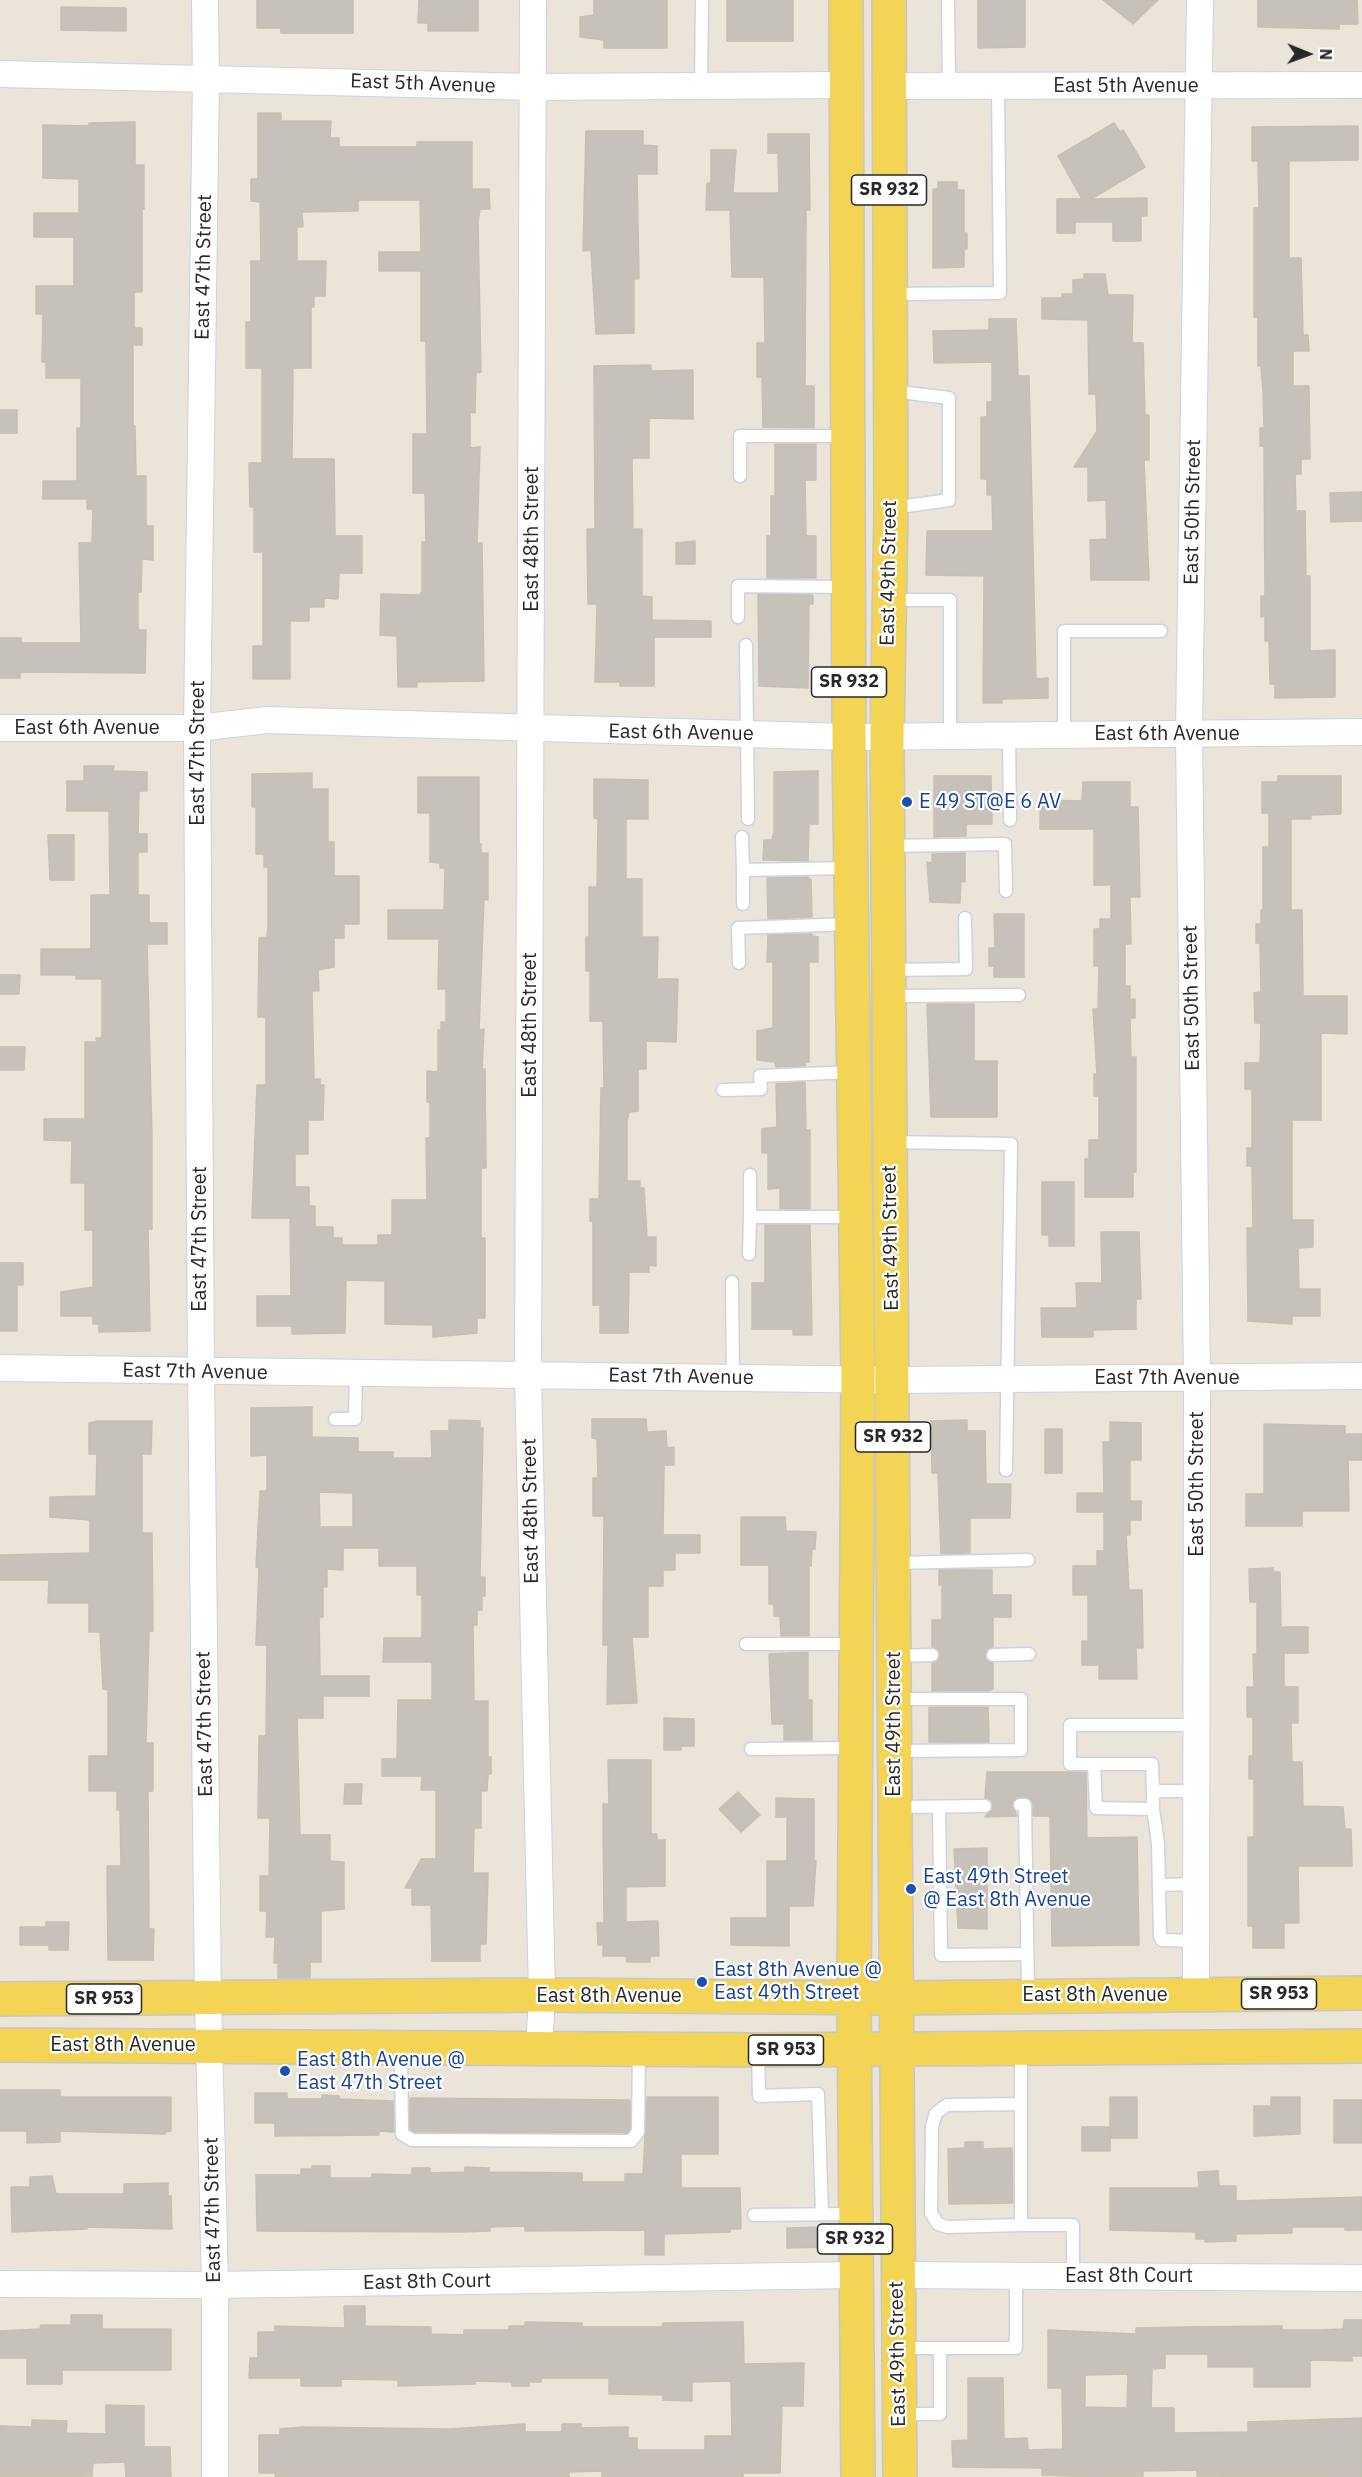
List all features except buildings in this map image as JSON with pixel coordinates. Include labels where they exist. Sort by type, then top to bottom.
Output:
[{"type":"main road","name":"East 49th Street","points":[[846,0],[849,737],[858,1379],[854,1997],[858,2477]]},
{"type":"main road","points":[[865,0],[867,55],[872,67],[890,86]]},
{"type":"main road","name":"East 49th Street","points":[[889,0],[891,508],[887,737],[895,2050],[900,2477]]},
{"type":"main road","points":[[846,85],[863,100],[874,117],[876,268],[889,294]]},
{"type":"main road","name":"East 8th Avenue","points":[[0,2000],[208,2000],[542,1995],[895,1998],[1362,1993]]},
{"type":"main road","name":"East 8th Avenue","points":[[0,2045],[539,2050],[1362,2046]]},
{"type":"street","name":"East 47th Street","points":[[205,0],[198,728],[201,1372],[208,2000],[215,2285],[215,2477]]},
{"type":"street","name":"East 48th Street","points":[[533,0],[528,1376],[542,1995],[539,2050]]},
{"type":"street","name":"East 50th Street","points":[[1196,1995],[1197,1379],[1189,734],[1200,0]]},
{"type":"street","name":"East 5th Avenue","points":[[0,74],[533,87],[846,85]]},
{"type":"street","name":"East 5th Avenue","points":[[890,86],[1362,85]]},
{"type":"street","name":"East 6th Avenue","points":[[0,728],[198,728],[267,720],[532,730],[849,737],[1362,732]]},
{"type":"street","name":"East 7th Avenue","points":[[0,1368],[892,1380],[1362,1376]]},
{"type":"street","name":"East 8th Court","points":[[0,2284],[215,2285],[855,2275]]},
{"type":"street","name":"East 8th Court","points":[[897,2275],[1362,2277]]},
{"type":"lane","points":[[701,86],[702,0]]},
{"type":"lane","points":[[948,0],[949,86]]},
{"type":"lane","points":[[889,294],[1000,293],[998,86]]},
{"type":"lane","points":[[891,391],[949,398],[949,500],[891,508]]},
{"type":"lane","points":[[740,476],[740,436],[848,436]]},
{"type":"lane","points":[[738,617],[738,586],[849,587]]},
{"type":"lane","points":[[888,600],[950,600],[950,736]]},
{"type":"lane","points":[[1064,735],[1064,631],[1161,631]]},
{"type":"lane","points":[[746,645],[748,819]]},
{"type":"lane","points":[[1009,736],[1010,820]]},
{"type":"lane","points":[[742,837],[743,904]]},
{"type":"lane","points":[[888,846],[1005,844],[1006,891]]},
{"type":"lane","points":[[743,870],[851,868]]},
{"type":"lane","points":[[889,983],[966,969],[965,918]]},
{"type":"lane","points":[[739,963],[738,928],[852,924]]},
{"type":"lane","points":[[889,983],[1019,995]]},
{"type":"lane","points":[[723,1090],[760,1089],[760,1076],[854,1072]]},
{"type":"lane","points":[[890,1142],[1011,1143],[1006,1470]]},
{"type":"lane","points":[[749,1254],[750,1175]]},
{"type":"lane","points":[[750,1216],[856,1217]]},
{"type":"lane","points":[[732,1282],[733,1378]]},
{"type":"lane","points":[[335,1419],[355,1419],[356,1374]]},
{"type":"lane","points":[[893,1563],[1028,1560]]},
{"type":"lane","points":[[746,1644],[856,1644]]},
{"type":"lane","points":[[993,1655],[1029,1654]]},
{"type":"lane","points":[[894,1656],[932,1655]]},
{"type":"lane","points":[[894,1699],[1021,1699],[1021,1740],[1021,1750],[894,1751]]},
{"type":"lane","points":[[1196,1725],[1070,1725],[1070,1764],[1152,1764],[1153,1809],[1158,1843],[1160,1936],[1162,1940],[1196,1941]]},
{"type":"lane","points":[[751,1749],[855,1748]]},
{"type":"lane","points":[[1094,1764],[1096,1808],[1101,1810],[1153,1809]]},
{"type":"lane","points":[[1153,1791],[1196,1791]]},
{"type":"lane","points":[[1020,1805],[1025,1805],[1028,1995]]},
{"type":"lane","points":[[894,1807],[985,1806]]},
{"type":"lane","points":[[939,1807],[941,1955],[1027,1954]]},
{"type":"lane","points":[[1159,1885],[1196,1884]]},
{"type":"lane","points":[[400,2048],[402,2134],[412,2140],[631,2141],[638,2132],[639,2050]]},
{"type":"lane","points":[[1021,2049],[1021,2225]]},
{"type":"lane","points":[[758,2050],[759,2096],[818,2094],[822,2214]]},
{"type":"lane","points":[[1021,2104],[947,2105],[936,2113],[932,2126],[931,2213],[938,2224],[947,2227],[1073,2225],[1073,2276]]},
{"type":"lane","points":[[754,2215],[855,2214]]},
{"type":"lane","points":[[898,2348],[1016,2348],[1016,2275]]},
{"type":"lane","points":[[899,2414],[939,2415],[940,2348]]},
{"type":"place","name":"E 49 ST@E 6 AV","points":[[907,802]]},
{"type":"place","name":"East 49th Street @ East 8th Avenue","points":[[911,1889]]},
{"type":"place","name":"East 8th Avenue @ East 49th Street","points":[[702,1982]]},
{"type":"place","name":"East 8th Avenue @ East 47th Street","points":[[285,2071]]}]
